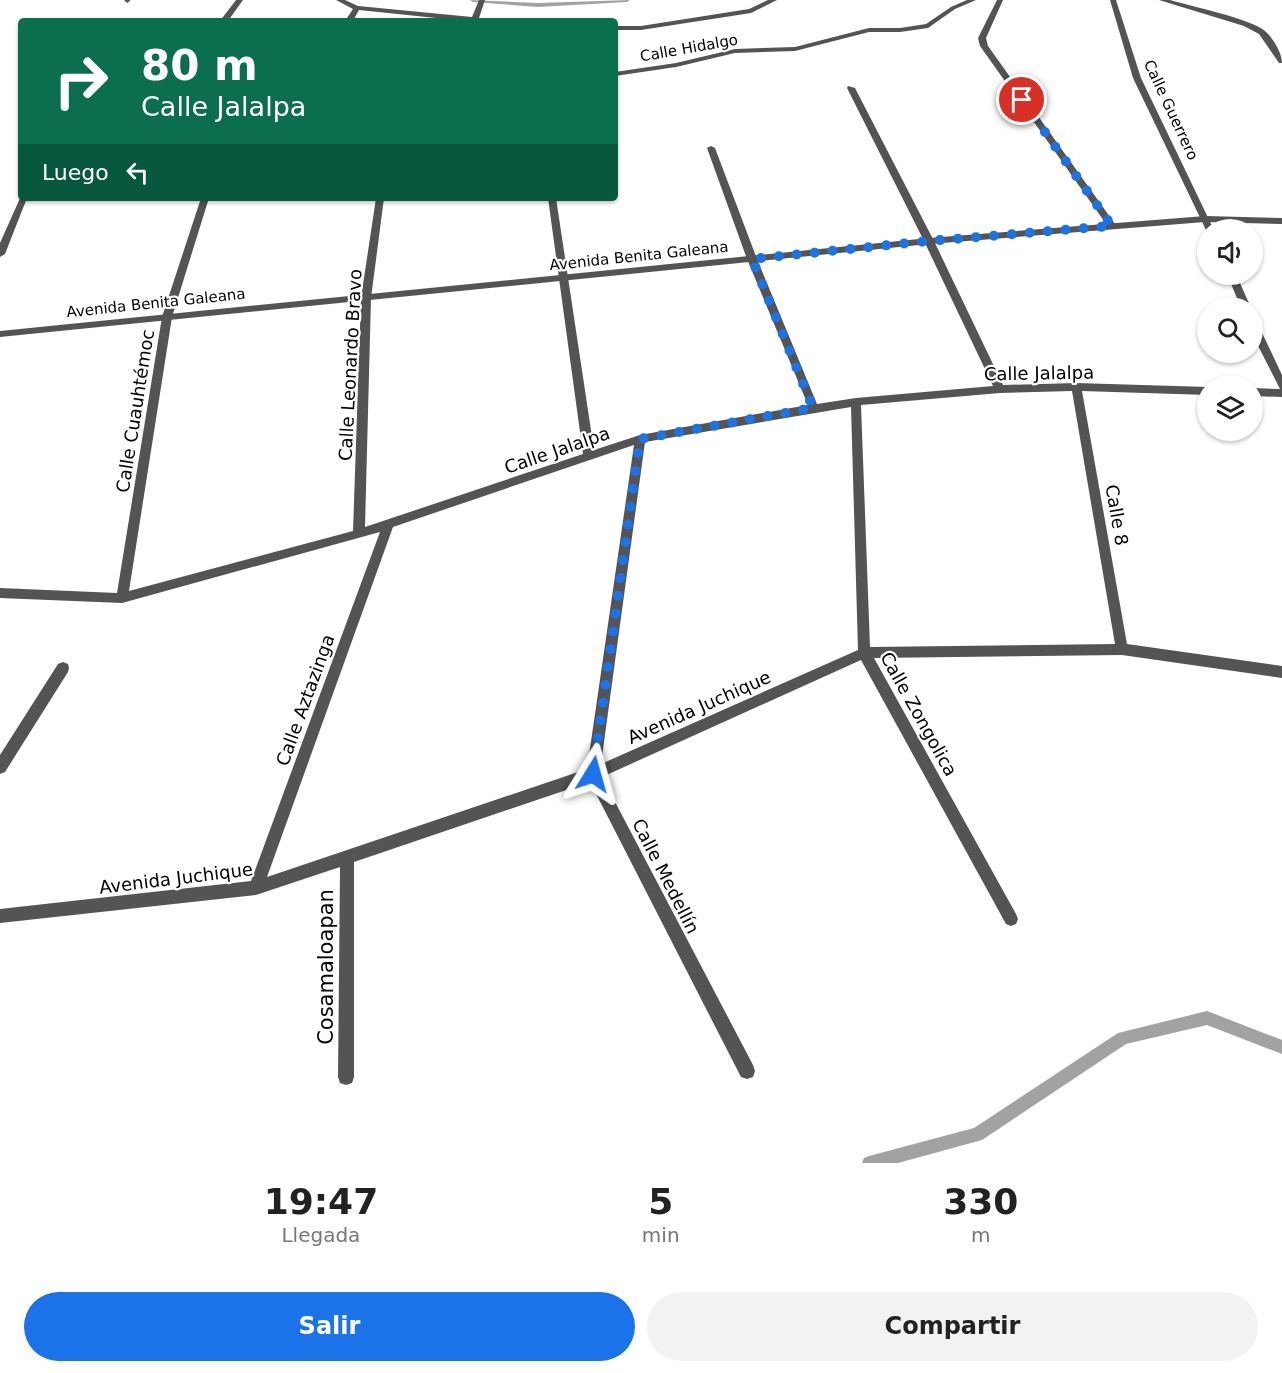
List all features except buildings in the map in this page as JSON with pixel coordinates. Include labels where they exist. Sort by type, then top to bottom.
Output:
[{"type":"street","points":[[226,18],[240,0]]},
{"type":"street","points":[[339,0],[357,8],[475,18],[482,0]]},
{"type":"street","points":[[618,27],[641,28],[751,11],[774,0]]},
{"type":"street","name":"Calle Hidalgo","points":[[618,74],[676,65],[735,51],[795,50],[869,30],[900,30],[928,26],[953,8],[973,0]]},
{"type":"street","points":[[1000,0],[982,38],[984,46],[1112,226]]},
{"type":"street","name":"Calle Guerrero","points":[[1113,0],[1137,78],[1205,219]]},
{"type":"street","points":[[1162,0],[1247,24],[1262,32],[1282,61]]},
{"type":"street","points":[[351,18],[357,8]]},
{"type":"street","points":[[851,88],[929,241],[1000,389]]},
{"type":"street","points":[[711,148],[752,259],[813,408]]},
{"type":"street","points":[[0,254],[22,201]]},
{"type":"street","name":"Calle Cuauhtémoc","points":[[123,598],[167,317],[204,201]]},
{"type":"street","name":"Calle Leonardo Bravo","points":[[359,534],[366,298],[380,201]]},
{"type":"street","points":[[552,201],[589,455]]},
{"type":"street","name":"Avenida Benita Galeana","points":[[0,334],[562,280],[929,241],[1197,220]]},
{"type":"street","name":"Avenida Benita Galeana","points":[[1263,221],[1282,221]]},
{"type":"street","points":[[1263,345],[1282,386]]},
{"type":"street","name":"Calle Jalalpa","points":[[0,593],[123,598],[359,534],[640,439],[813,408],[1000,389],[1076,387],[1197,391]]},
{"type":"street","name":"Calle 8","points":[[1076,387],[1122,649]]},
{"type":"street","points":[[1263,392],[1282,393]]},
{"type":"street","name":"Calle Zongolica","points":[[856,402],[864,653],[1011,919]]},
{"type":"street","points":[[593,774],[640,439]]},
{"type":"street","name":"Calle Aztazinga","points":[[256,888],[388,525]]},
{"type":"street","name":"Avenida Juchique","points":[[0,916],[256,888],[593,774],[864,653],[1122,649],[1282,672]]},
{"type":"street","points":[[0,767],[63,668]]},
{"type":"street","name":"Calle Medellín","points":[[593,774],[747,1071]]},
{"type":"street","name":"Cosamaloapan","points":[[346,1077],[347,858]]},
{"type":"waterway","points":[[473,0],[538,5],[627,0]]},
{"type":"waterway","points":[[869,1163],[977,1135],[1123,1038],[1207,1018],[1282,1047]]},
{"type":"route","points":[[593,774],[640,439],[813,408],[752,259],[1112,226],[1022,100]]}]
